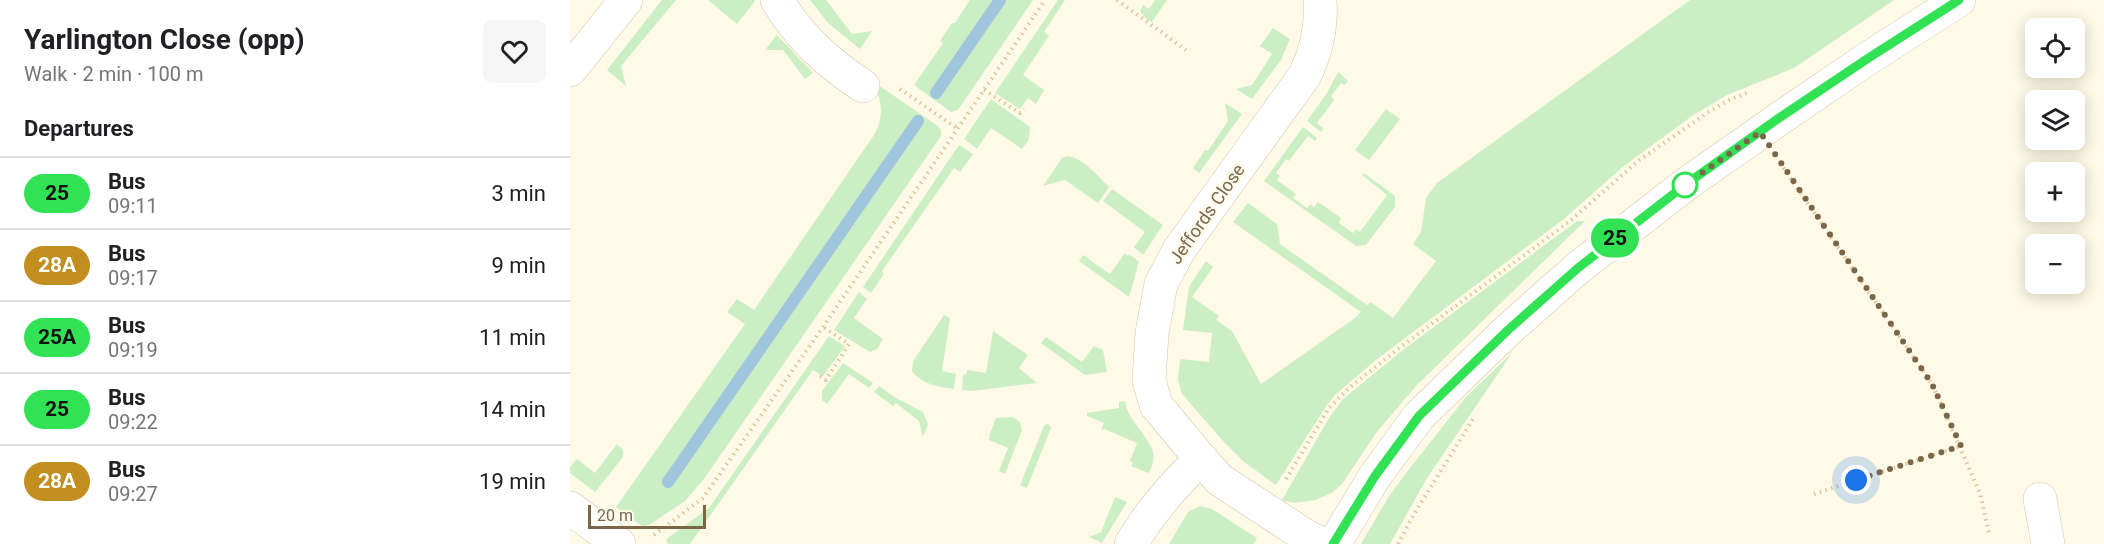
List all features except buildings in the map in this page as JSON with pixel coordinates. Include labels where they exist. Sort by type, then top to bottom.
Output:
[{"type":"street","points":[[570,70],[626,0]]},
{"type":"street","points":[[777,0],[793,25],[819,54],[863,86]]},
{"type":"street","name":"Jeffords Close","points":[[1320,0],[1321,15],[1317,45],[1305,75],[1179,250],[1161,284],[1152,333],[1150,387],[1161,412],[1220,480],[1323,544]]},
{"type":"street","points":[[1334,544],[1375,476],[1419,416],[1508,330],[1578,268],[1630,226],[1760,132],[1959,0]]},
{"type":"street","points":[[1131,544],[1148,516],[1201,459]]},
{"type":"street","points":[[2040,499],[2048,544]]},
{"type":"street","points":[[570,508],[634,541]]},
{"type":"path","points":[[634,541],[703,498],[823,327],[1045,0]]},
{"type":"path","points":[[1117,0],[1186,50]]},
{"type":"path","points":[[863,86],[872,73],[876,72],[958,129]]},
{"type":"path","points":[[984,90],[1020,113],[1023,109]]},
{"type":"path","points":[[1760,132],[1932,384],[1980,493],[1989,534]]},
{"type":"path","points":[[820,376],[826,380],[849,344],[823,327]]},
{"type":"path","points":[[1398,544],[1474,418]]},
{"type":"path","points":[[1814,494],[1961,446]]},
{"type":"green space","points":[[662,0],[676,0],[621,66],[626,86],[607,70]]},
{"type":"green space","points":[[708,0],[754,0],[755,1],[737,24]]},
{"type":"green space","points":[[810,0],[826,0],[852,34],[872,31],[860,49],[828,23]]},
{"type":"green space","points":[[970,0],[1033,0],[958,110],[951,112],[914,85],[943,43],[940,41]]},
{"type":"green space","points":[[1058,0],[1065,0],[1044,32],[1049,36],[1023,75],[1044,90],[1036,104],[1028,98],[1020,109],[995,93]]},
{"type":"green space","points":[[1155,0],[1167,0],[1152,22],[1146,19],[1140,11],[1143,5],[1149,9]]},
{"type":"green space","points":[[1690,0],[1894,0],[1794,68],[1727,95],[1692,116],[1624,166],[1564,219],[1376,360],[1335,395],[1327,405],[1276,485],[1244,462],[1182,394],[1178,380],[1180,359],[1209,362],[1212,333],[1183,330],[1189,287],[1206,261],[1213,267],[1192,297],[1219,316],[1216,320],[1232,331],[1261,384],[1361,312],[1233,222],[1248,203],[1277,224],[1280,244],[1367,305],[1371,302],[1393,318],[1436,261],[1413,244],[1421,232],[1426,198],[1437,183]]},
{"type":"green space","points":[[1273,28],[1290,39],[1281,60],[1252,99],[1236,89],[1252,85],[1272,54],[1260,46]]},
{"type":"green space","points":[[777,35],[813,73],[805,79],[783,50],[765,50]]},
{"type":"green space","points":[[1338,72],[1348,81],[1345,85],[1341,83],[1331,96],[1334,100],[1317,123],[1324,129],[1321,132],[1307,121],[1327,93]]},
{"type":"green space","points":[[871,80],[938,126],[941,136],[704,479],[685,501],[649,525],[642,526],[616,507],[745,324],[727,312],[737,299],[754,310],[874,135],[880,121],[881,107]]},
{"type":"green space","points":[[991,99],[1030,127],[1029,139],[1022,149],[991,128],[977,149],[964,139]]},
{"type":"green space","points":[[1225,103],[1242,114],[1199,173],[1193,168],[1205,150],[1208,151],[1228,121]]},
{"type":"green space","points":[[1386,109],[1400,119],[1369,160],[1355,150]]},
{"type":"green space","points":[[1303,127],[1317,138],[1315,141],[1308,136],[1289,161],[1286,159],[1276,173],[1280,176],[1277,180],[1296,194],[1293,198],[1307,208],[1311,204],[1314,207],[1318,202],[1341,218],[1339,223],[1353,233],[1356,229],[1360,232],[1387,195],[1362,175],[1364,173],[1395,196],[1395,207],[1366,245],[1356,246],[1264,181]]},
{"type":"green space","points":[[959,145],[973,154],[960,172],[954,168],[882,271],[884,274],[871,293],[863,287]]},
{"type":"green space","points":[[1068,156],[1085,164],[1109,187],[1098,203],[1065,180],[1043,186],[1062,158]]},
{"type":"green space","points":[[1112,189],[1163,225],[1143,255],[1134,247],[1145,232],[1103,201]]},
{"type":"green space","points":[[1577,221],[1585,221],[1416,386],[1376,433],[1342,484],[1333,492],[1316,500],[1294,503],[1282,500],[1329,418],[1343,399],[1404,349]]},
{"type":"green space","points":[[1125,253],[1139,262],[1129,297],[1079,261],[1083,255],[1110,274]]},
{"type":"green space","points":[[859,292],[867,299],[854,318],[883,339],[877,349],[870,352],[834,330]]},
{"type":"green space","points":[[944,315],[950,318],[942,371],[956,374],[954,389],[925,382],[912,371],[913,361]]},
{"type":"green space","points":[[993,331],[1028,355],[1019,368],[1037,383],[972,391],[962,390],[963,374],[966,375],[967,370],[986,373]]},
{"type":"green space","points":[[829,336],[845,346],[823,376],[813,370],[690,544],[668,544],[666,540],[669,537],[709,508]]},
{"type":"green space","points":[[1046,337],[1082,362],[1094,346],[1103,350],[1107,372],[1085,375],[1041,343]]},
{"type":"green space","points":[[1512,353],[1427,478],[1390,544],[1361,544],[1389,496],[1466,397]]},
{"type":"green space","points":[[843,363],[873,383],[869,388],[849,374],[827,404],[822,400],[822,391]]},
{"type":"green space","points":[[879,386],[923,412],[928,424],[923,437],[919,421],[896,403],[893,406],[874,392]]},
{"type":"green space","points":[[1125,401],[1127,410],[1154,454],[1148,473],[1131,466],[1133,463],[1130,461],[1137,443],[1104,429],[1101,430],[1104,423],[1087,416],[1087,413],[1119,408],[1119,402]]},
{"type":"green space","points":[[1013,417],[1020,422],[1022,430],[1005,474],[999,471],[1008,448],[989,440],[989,436],[996,418]]},
{"type":"green space","points":[[1046,424],[1051,428],[1027,488],[1020,485]]},
{"type":"green space","points":[[617,444],[623,450],[623,457],[595,492],[570,473],[570,467],[577,459],[595,473]]},
{"type":"green space","points":[[1115,497],[1127,502],[1102,543],[1089,537],[1101,532]]},
{"type":"green space","points":[[1200,506],[1212,509],[1257,538],[1254,544],[1169,544],[1188,512]]},
{"type":"waterway","points":[[936,93],[1000,0]]},
{"type":"waterway","points":[[668,482],[918,121]]},
{"type":"bus line","name":"25","points":[[1333,544],[1375,476],[1419,416],[1508,330],[1578,268],[1630,226],[1779,118],[1959,0]]},
{"type":"route","points":[[1685,185],[1760,132],[1932,384],[1961,446],[1856,480]]}]
